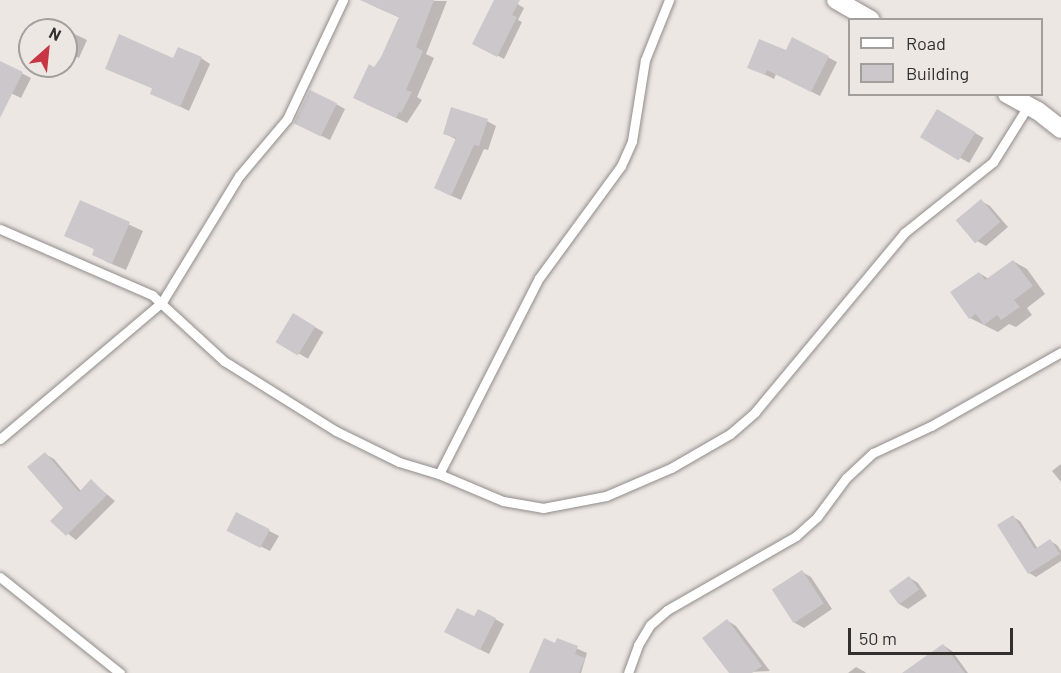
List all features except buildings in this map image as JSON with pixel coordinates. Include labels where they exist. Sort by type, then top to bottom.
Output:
[{"type":"street","points":[[836,0],[868,18]]},
{"type":"street","points":[[1010,96],[1061,129]]},
{"type":"lane","points":[[0,438],[162,302],[239,176],[287,119],[343,0]]},
{"type":"lane","points":[[439,474],[539,278],[621,166],[633,141],[645,60],[669,0]]},
{"type":"lane","points":[[0,229],[142,289],[162,302],[224,361],[336,431],[399,462],[439,474],[503,501],[543,508],[606,496],[671,468],[730,434],[754,412],[904,233],[993,162],[1028,106]]},
{"type":"lane","points":[[628,673],[638,645],[650,625],[667,610],[796,536],[817,517],[846,478],[873,453],[931,426],[1061,352]]},
{"type":"lane","points":[[0,577],[120,673]]}]
